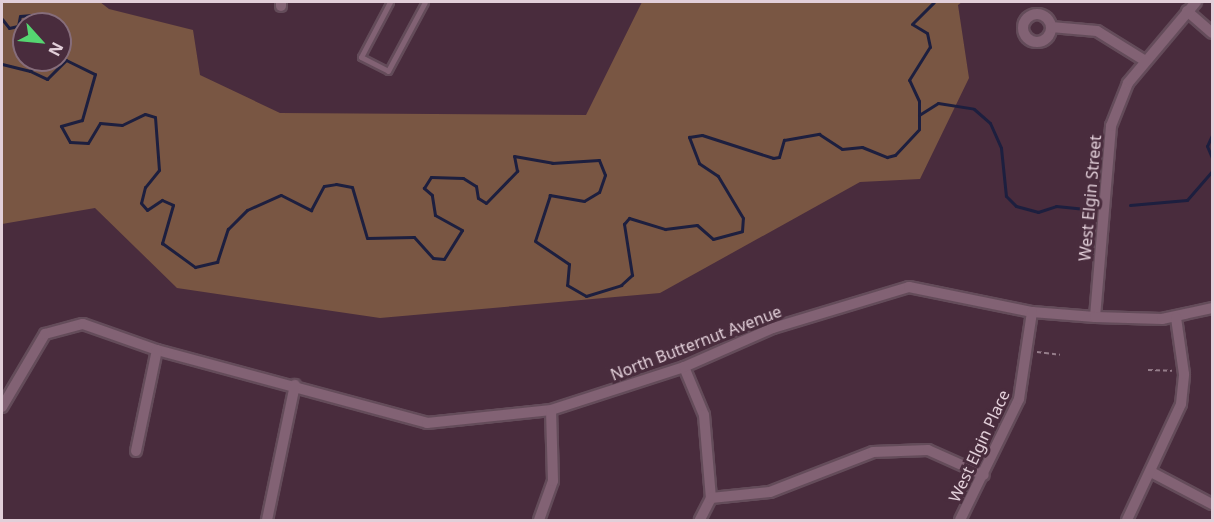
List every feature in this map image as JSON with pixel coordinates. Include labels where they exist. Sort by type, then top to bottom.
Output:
[{"type":"street","name":"West Elgin Street","points":[[1095,317],[1111,126],[1144,60],[1196,2]]},
{"type":"street","points":[[1187,11],[1212,33]]},
{"type":"street","points":[[1051,27],[1097,31],[1144,60]]},
{"type":"street","name":"North Butternut Avenue","points":[[2,407],[45,334],[83,324],[157,350],[295,385],[427,423],[551,410],[684,367],[773,328],[909,287],[1032,312],[1095,317],[1176,318],[1212,308]]},
{"type":"street","name":"West Elgin Place","points":[[960,520],[1017,405],[1028,351],[1032,312]]},
{"type":"street","points":[[1127,520],[1178,418],[1184,371],[1176,318]]},
{"type":"street","points":[[136,451],[157,350]]},
{"type":"street","points":[[684,367],[704,416],[711,498],[700,520]]},
{"type":"street","points":[[267,520],[295,385]]},
{"type":"street","points":[[539,520],[552,481],[551,410]]},
{"type":"street","points":[[711,498],[770,492],[873,452],[928,450],[984,475]]},
{"type":"street","points":[[1151,472],[1212,504]]},
{"type":"lane","points":[[390,2],[361,57],[388,71],[425,2]]},
{"type":"path","points":[[1028,351],[1060,355]]},
{"type":"path","points":[[1148,370],[1184,371]]},
{"type":"shaded area","points":[[2,2],[100,2],[109,9],[193,30],[200,75],[280,113],[586,115],[642,2],[962,2],[958,5],[969,78],[920,179],[860,182],[660,293],[380,318],[177,288],[95,208],[2,224]]},
{"type":"waterway","points":[[72,63],[95,74],[82,120],[61,126],[70,142],[88,143],[100,123],[122,125],[145,114],[155,117],[159,170],[145,187],[141,203],[147,210],[162,200],[173,205],[162,243],[195,267],[217,262],[228,229],[247,210],[281,195],[311,210],[324,186],[336,184],[352,187],[367,238],[414,237],[433,258],[444,259],[462,230],[435,215],[432,195],[424,188],[431,177],[463,178],[476,186],[478,198],[486,203],[517,171],[514,156],[552,163],[599,160],[605,175],[599,192],[584,201],[550,195],[535,241],[569,264],[567,285],[586,296],[621,285],[632,275],[624,224],[629,218],[665,229],[697,225],[713,239],[742,231],[743,218],[718,176],[699,163],[689,137],[702,135],[773,158],[779,157],[784,140],[819,134],[842,149],[862,147],[887,157],[895,155],[919,129],[919,101],[909,80],[930,47],[927,33],[912,24],[934,2]]},
{"type":"waterway","points":[[2,19],[9,28],[12,27]]},
{"type":"waterway","points":[[2,64],[12,66]]},
{"type":"waterway","points":[[32,72],[47,79],[54,72]]},
{"type":"waterway","points":[[919,115],[938,103],[974,109],[990,123],[1001,148],[1006,196],[1016,206],[1038,212],[1056,206],[1083,209]]},
{"type":"waterway","points":[[1212,135],[1207,146],[1212,158]]},
{"type":"waterway","points":[[1130,205],[1187,200],[1212,171]]}]
